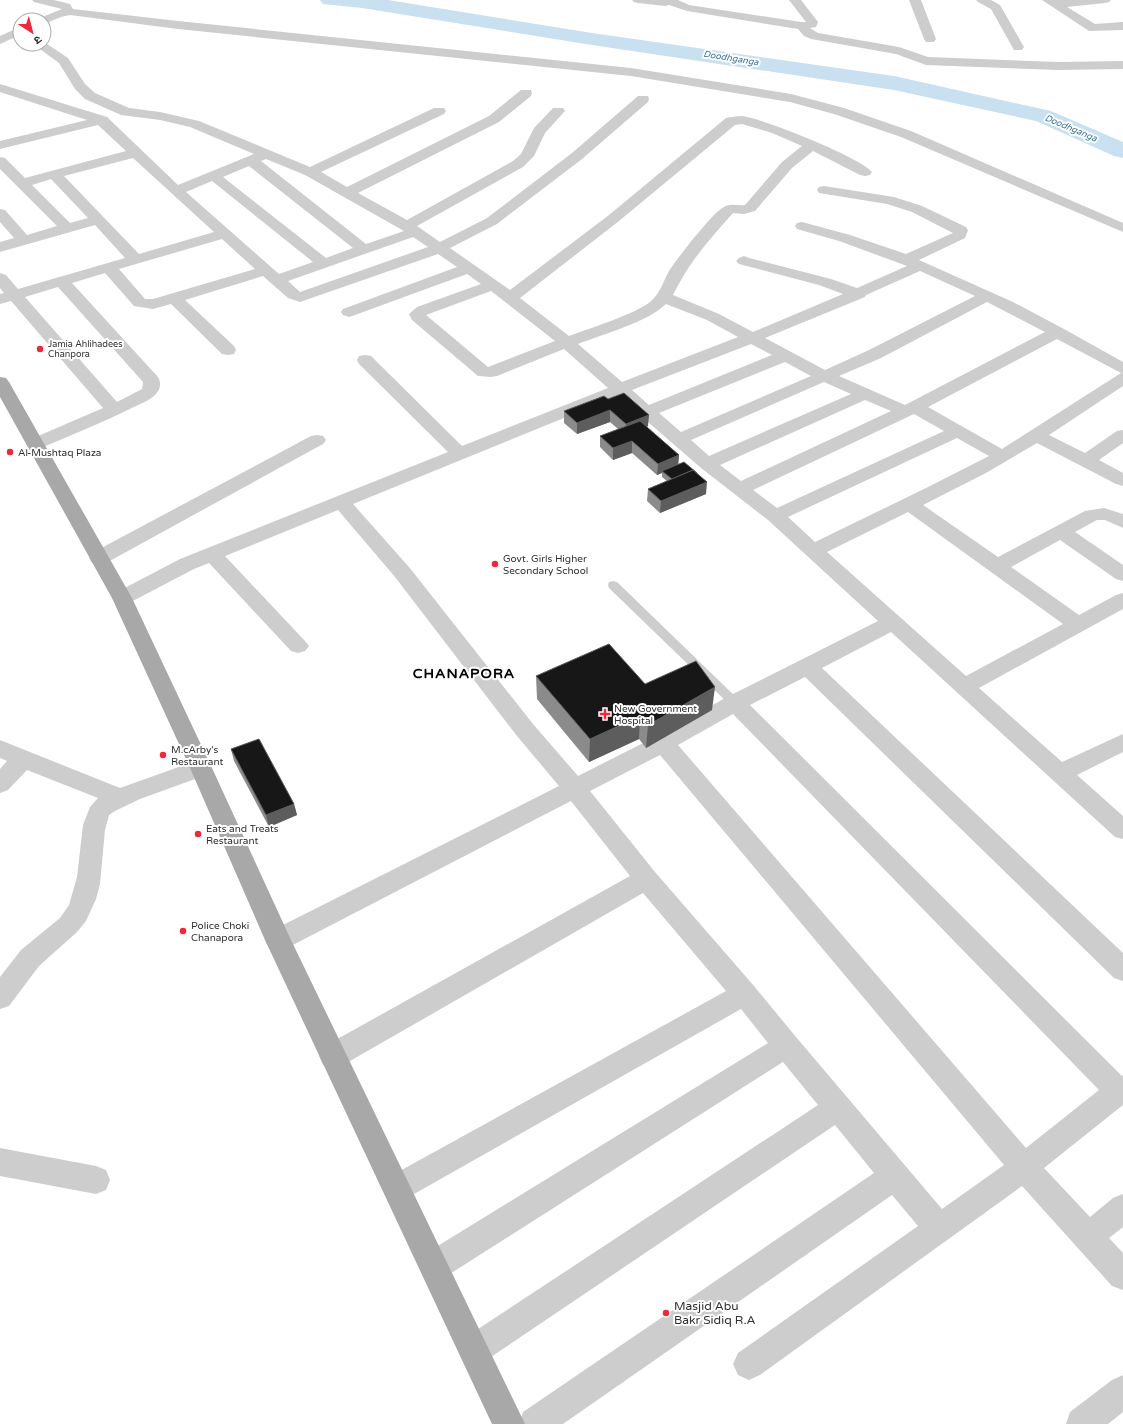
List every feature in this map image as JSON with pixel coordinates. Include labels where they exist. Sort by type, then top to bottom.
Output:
[{"type":"main road","points":[[0,382],[122,598],[201,768],[278,940],[509,1424]]},
{"type":"street","points":[[38,0],[66,6],[68,8],[66,12]]},
{"type":"street","points":[[638,0],[661,2],[671,1],[687,8],[801,26],[808,26],[812,24],[796,0]]},
{"type":"street","points":[[915,0],[930,39]]},
{"type":"street","points":[[982,0],[996,6],[1018,47]]},
{"type":"street","points":[[1051,2],[1105,0]]},
{"type":"street","points":[[1051,2],[1093,28],[1123,26]]},
{"type":"street","points":[[52,17],[66,12],[625,71],[791,98],[838,111],[906,134],[1123,228]]},
{"type":"street","points":[[801,26],[808,33],[815,36],[899,51],[926,61],[1058,66],[1123,65]]},
{"type":"street","points":[[0,40],[12,35]]},
{"type":"street","points":[[51,52],[64,61],[80,86],[90,96],[126,112],[184,120],[259,157],[310,172],[348,192],[410,229],[493,285],[567,343],[707,464],[776,516],[1123,830]]},
{"type":"street","points":[[0,88],[101,120],[224,234],[294,295],[300,297],[437,248],[486,224],[504,213],[577,156],[643,99]]},
{"type":"street","points":[[348,192],[494,119],[526,93]]},
{"type":"street","points":[[310,172],[439,111]]},
{"type":"street","points":[[109,268],[140,303],[153,304],[323,263],[363,249],[410,229],[445,206],[518,164],[528,156],[539,131],[558,111]]},
{"type":"street","points":[[0,145],[101,120],[126,112]]},
{"type":"street","points":[[510,298],[614,218],[731,121],[739,119],[756,124],[811,145],[852,164],[865,172]]},
{"type":"street","points":[[392,296],[417,314],[418,317],[484,372],[491,372],[638,315],[655,306],[664,297],[677,271],[700,240],[728,210],[744,210],[750,208],[787,165],[811,145]]},
{"type":"street","points":[[22,183],[135,153]]},
{"type":"street","points":[[176,191],[259,157]]},
{"type":"street","points":[[259,157],[363,249]]},
{"type":"street","points":[[0,161],[67,228]]},
{"type":"street","points":[[54,174],[136,260]]},
{"type":"street","points":[[214,176],[323,263]]},
{"type":"street","points":[[122,598],[173,571],[212,554],[859,294],[960,235],[961,230],[917,209],[889,200],[824,190]]},
{"type":"street","points":[[0,213],[24,240]]},
{"type":"street","points":[[0,247],[97,220]]},
{"type":"street","points":[[802,226],[869,244],[915,262],[988,296],[1058,332],[1123,370]]},
{"type":"street","points":[[7,297],[224,234]]},
{"type":"street","points":[[744,261],[825,282],[859,294]]},
{"type":"street","points":[[349,312],[468,268]]},
{"type":"street","points":[[0,278],[7,297],[114,410]]},
{"type":"street","points":[[35,444],[114,410],[149,392],[152,387],[152,381],[62,281]]},
{"type":"street","points":[[417,314],[423,310],[493,285]]},
{"type":"street","points":[[678,439],[875,354],[988,296]]},
{"type":"street","points":[[664,297],[713,317],[824,376],[865,394],[910,409],[958,432],[1001,456]]},
{"type":"street","points":[[174,298],[228,350]]},
{"type":"street","points":[[739,489],[910,409],[1058,332]]},
{"type":"street","points":[[647,412],[784,356]]},
{"type":"street","points":[[365,360],[460,454]]},
{"type":"street","points":[[814,550],[909,504],[1001,456],[1036,436],[1123,378]]},
{"type":"street","points":[[707,464],[865,394]]},
{"type":"street","points":[[776,516],[958,432]]},
{"type":"street","points":[[1086,460],[1123,435]]},
{"type":"street","points":[[1036,436],[1123,480]]},
{"type":"street","points":[[99,558],[317,440]]},
{"type":"street","points":[[341,502],[402,572],[525,730],[574,788],[646,879],[745,994],[837,1108],[939,1229]]},
{"type":"street","points":[[909,504],[1078,624]]},
{"type":"street","points":[[997,566],[1092,515],[1103,513],[1115,516],[1123,522]]},
{"type":"street","points":[[1060,531],[1123,574]]},
{"type":"street","points":[[212,554],[298,646]]},
{"type":"street","points":[[965,686],[1123,600]]},
{"type":"street","points":[[278,940],[663,743],[735,703],[893,622]]},
{"type":"street","points":[[807,666],[1123,970]]},
{"type":"street","points":[[735,703],[1120,1089],[1024,1167],[749,1364]]},
{"type":"street","points":[[1060,773],[1123,742]]},
{"type":"street","points":[[663,743],[1024,1167],[1123,1275]]},
{"type":"street","points":[[0,748],[23,759],[120,797]]},
{"type":"street","points":[[0,784],[23,759]]},
{"type":"street","points":[[0,998],[34,954],[67,926],[76,915],[85,898],[89,882],[94,826],[101,808],[107,803],[120,797],[201,768]]},
{"type":"street","points":[[333,1056],[646,879]]},
{"type":"street","points":[[397,1188],[745,994]]},
{"type":"street","points":[[434,1266],[786,1046]]},
{"type":"street","points":[[474,1350],[837,1108]]},
{"type":"street","points":[[0,1162],[96,1180]]},
{"type":"street","points":[[535,1424],[894,1176]]},
{"type":"street","points":[[1088,1237],[1123,1208]]},
{"type":"street","points":[[1082,1424],[1123,1391]]},
{"type":"lane","points":[[613,585],[735,703]]},
{"type":"building","points":[[624,393],[649,415],[626,424],[610,410],[577,423],[564,411],[604,396],[608,399]]},
{"type":"building","points":[[640,421],[679,455],[658,464],[632,441],[613,448],[600,436]]},
{"type":"building","points":[[684,462],[697,473],[693,470],[672,479],[662,471]]},
{"type":"building","points":[[693,470],[707,482],[661,501],[648,489]]},
{"type":"building","points":[[609,644],[645,684],[696,661],[715,687],[648,725],[640,716],[590,739],[536,676]]},
{"type":"building","points":[[259,739],[294,804],[266,815],[231,749]]},
{"type":"waterway","name":"Doodhganga","points":[[330,0],[362,2],[592,39],[894,83],[1043,116],[1123,151]]},
{"type":"place","name":"Jamia Ahlihadees Chanpora","points":[[40,349]]},
{"type":"place","name":"Al-Mushtaq Plaza","points":[[10,452]]},
{"type":"place","name":"Govt. Girls Higher Secondary School","points":[[495,564]]},
{"type":"place","name":"New Government Hospital","points":[[605,714]]},
{"type":"place","name":"M.cArby's Restaurant","points":[[163,755]]},
{"type":"place","name":"Eats and Treats Restaurant","points":[[198,834]]},
{"type":"place","name":"Police Choki Chanapora","points":[[183,931]]},
{"type":"place","name":"Masjid Abu Bakr Sidiq R.A","points":[[666,1313]]},
{"type":"district","name":"CHANAPORA","points":[[464,673]]}]
